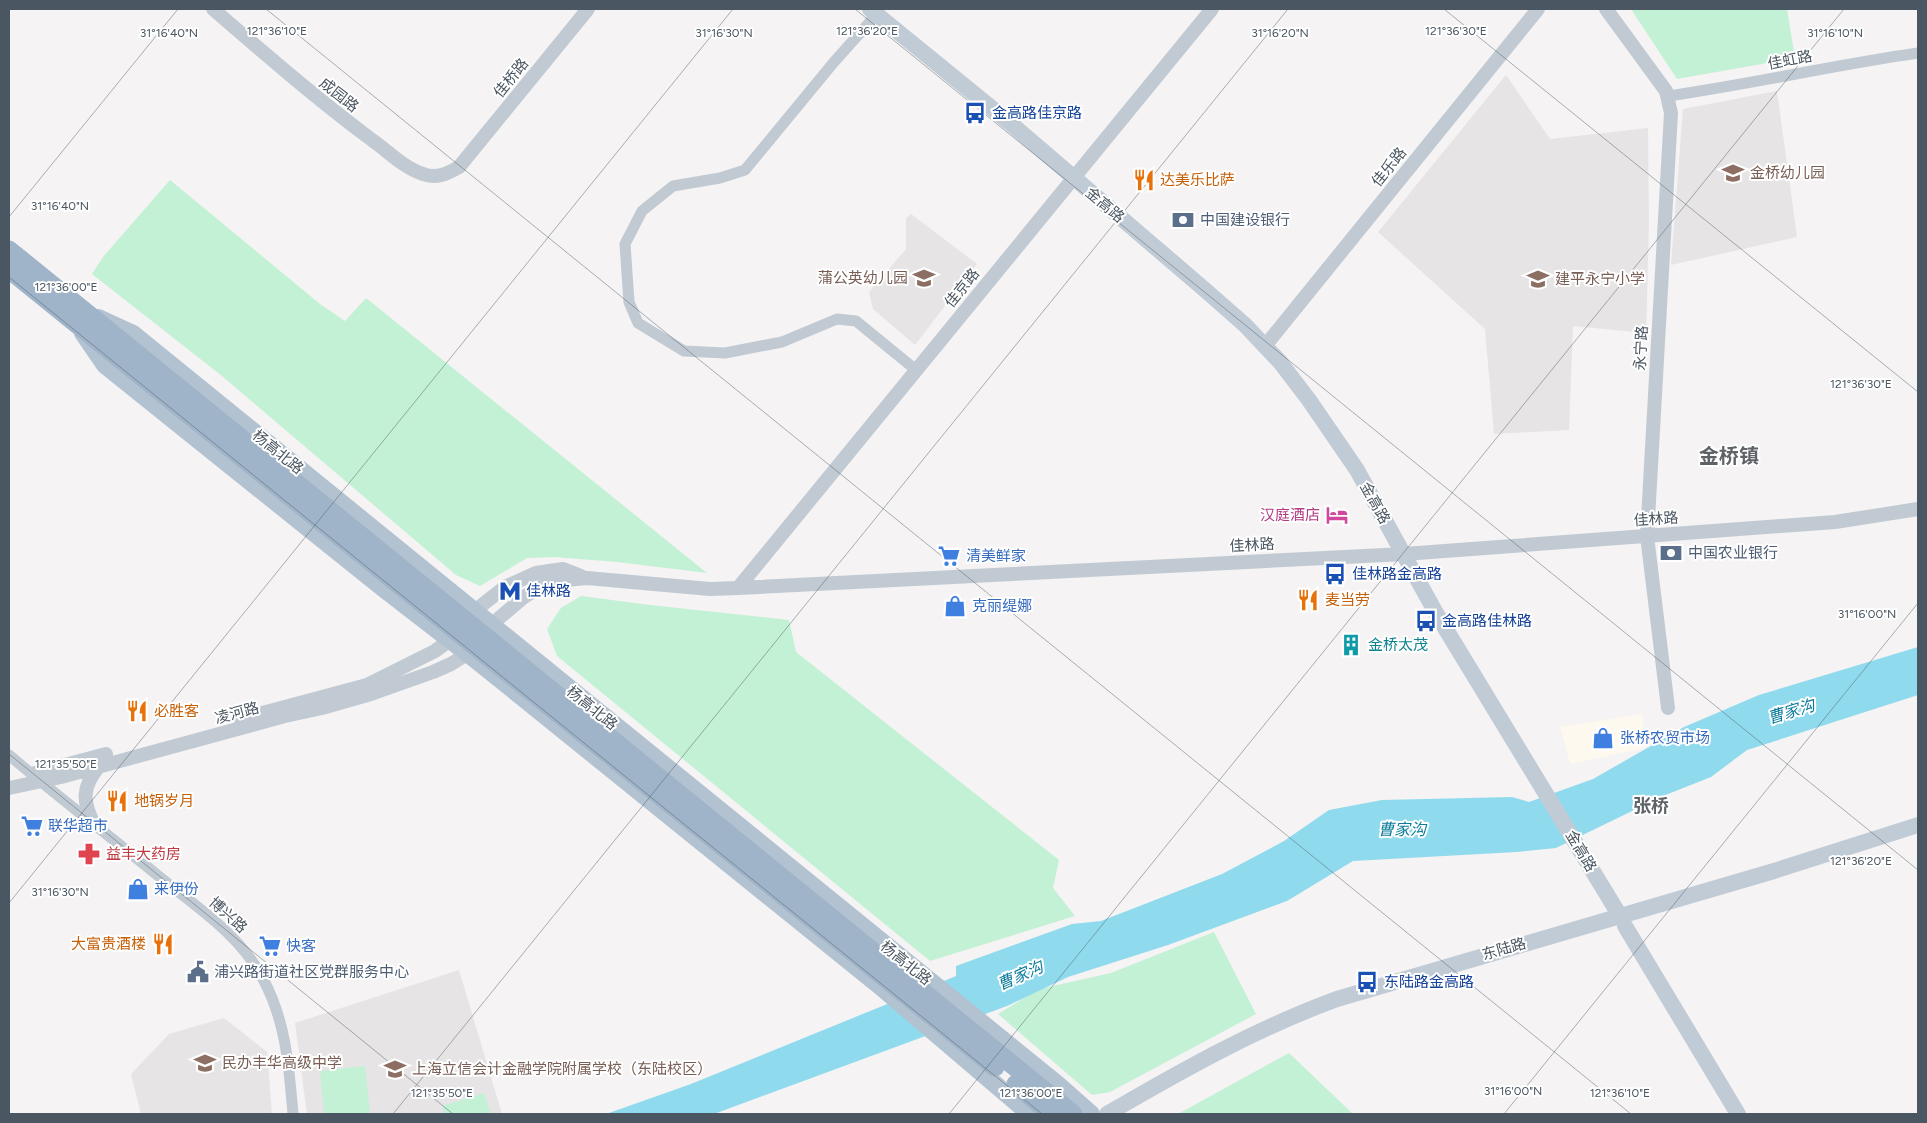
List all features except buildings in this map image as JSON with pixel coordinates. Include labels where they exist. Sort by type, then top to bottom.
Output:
[{"type":"highway","name":"杨高北路","points":[[9,250],[82,318],[1051,1114]]},
{"type":"highway","name":"杨高北路","points":[[9,269],[82,318]]},
{"type":"highway","name":"杨高北路","points":[[246,453],[1073,1114]]},
{"type":"main road","name":"金高路","points":[[874,12],[1010,123],[1204,289],[1265,346],[1309,400],[1357,470],[1436,612],[1738,1114]]},
{"type":"main road","name":"杨高北路","points":[[82,318],[133,334],[1057,1084],[1091,1114]]},
{"type":"main road","name":"杨高北路","points":[[82,318],[105,365],[880,986],[1030,1114]]},
{"type":"main road","name":"东陆路","points":[[1129,1114],[1223,1061],[1308,1022],[1373,999],[1623,921],[1918,825]]},
{"type":"main road","name":"东陆路","points":[[1107,1114],[1210,1055],[1304,1011],[1370,988],[1777,882],[1918,837]]},
{"type":"street","name":"成园路","points":[[213,9],[312,95],[415,170],[423,175],[437,176],[444,175],[458,167]]},
{"type":"street","name":"佳桥路","points":[[458,167],[588,9]]},
{"type":"street","name":"佳京路","points":[[742,588],[1212,9]]},
{"type":"street","name":"佳乐路","points":[[1265,346],[1538,9]]},
{"type":"street","name":"永宁路","points":[[1606,9],[1668,96],[1671,112],[1647,536],[1668,708]]},
{"type":"street","points":[[874,12],[745,170],[720,178],[673,186],[642,211],[625,244],[629,302],[638,323],[684,351],[725,353],[782,342],[837,319],[856,321],[916,370]]},
{"type":"street","name":"佳虹路","points":[[1668,96],[1758,82],[1861,61],[1918,52]]},
{"type":"street","name":"佳京路","points":[[742,588],[916,370],[1075,180]]},
{"type":"street","name":"佳林路","points":[[468,654],[498,619],[538,588],[553,581],[587,578],[710,589],[742,588],[1404,554],[1835,522],[1918,509]]},
{"type":"street","name":"佳林路","points":[[450,640],[475,613],[505,587],[536,573],[563,569],[587,578]]},
{"type":"street","name":"凌河路","points":[[9,788],[36,778],[367,685],[435,651],[450,640]]},
{"type":"street","name":"凌河路","points":[[9,780],[36,778],[99,766],[371,694],[433,672],[468,654]]},
{"type":"street","name":"博兴路","points":[[9,755],[224,930],[241,946],[254,964],[270,993],[282,1023],[289,1060],[293,1114]]},
{"type":"street","points":[[94,824],[86,808],[86,793],[92,774],[99,766]]},
{"type":"shaded area","name":"建平永宁小学","points":[[1506,75],[1550,139],[1648,128],[1649,223],[1646,333],[1573,326],[1569,430],[1494,434],[1485,329],[1378,232]]},
{"type":"shaded area","name":"金桥幼儿园","points":[[1777,91],[1797,237],[1671,265],[1683,109]]},
{"type":"shaded area","name":"蒲公英幼儿园","points":[[911,214],[977,264],[915,345],[873,309],[869,292],[906,249],[906,218]]},
{"type":"shaded area","name":"张桥农贸市场","points":[[1642,714],[1645,748],[1570,764],[1560,727]]},
{"type":"shaded area","name":"上海立信会计金融学院附属学校（东陆校区）","points":[[459,970],[502,1114],[307,1114],[295,1023]]},
{"type":"shaded area","name":"民办丰华高级中学","points":[[224,1018],[267,1052],[272,1114],[141,1114],[131,1074],[169,1034]]},
{"type":"green space","points":[[1631,9],[1787,9],[1795,58],[1677,79]]},
{"type":"green space","points":[[170,180],[320,304],[345,321],[366,298],[707,573],[617,562],[554,557],[527,558],[480,586],[456,575],[222,376],[92,274],[103,257]]},
{"type":"green space","points":[[581,596],[789,620],[796,652],[1059,860],[1053,888],[1075,916],[930,961],[557,656],[547,629],[561,608]]},
{"type":"green space","points":[[1214,932],[1256,1014],[1110,1092],[1092,1095],[998,1014],[1039,989],[1111,973]]},
{"type":"green space","points":[[1289,1053],[1353,1114],[1178,1114]]},
{"type":"green space","points":[[365,1066],[370,1114],[324,1114],[320,1071]]},
{"type":"green space","points":[[484,1093],[491,1114],[445,1114],[442,1106]]},
{"type":"water","name":"曹家沟","points":[[1918,647],[1918,695],[1747,750],[1711,777],[1663,796],[1556,848],[1353,861],[1287,901],[1168,945],[1068,977],[1007,1006],[714,1114],[606,1114],[691,1084],[956,976],[956,966],[1072,924],[1101,921],[1222,874],[1284,841],[1329,810],[1382,800],[1512,797],[1529,802],[1593,779],[1684,727],[1759,695]]},
{"type":"place","name":"金高路佳京路","points":[[975,113]]},
{"type":"place","name":"金桥幼儿园","points":[[1733,173]]},
{"type":"place","name":"达美乐比萨","points":[[1144,180]]},
{"type":"place","name":"中国建设银行","points":[[1183,220]]},
{"type":"place","name":"蒲公英幼儿园","points":[[924,278]]},
{"type":"place","name":"建平永宁小学","points":[[1538,279]]},
{"type":"place","name":"汉庭酒店","points":[[1337,515]]},
{"type":"place","name":"中国农业银行","points":[[1671,553]]},
{"type":"place","name":"清美鲜家","points":[[949,556]]},
{"type":"place","name":"佳林路金高路","points":[[1335,574]]},
{"type":"place","name":"佳林路","points":[[510,591]]},
{"type":"place","name":"麦当劳","points":[[1308,600]]},
{"type":"place","name":"克丽缇娜","points":[[955,606]]},
{"type":"place","name":"金高路佳林路","points":[[1426,621]]},
{"type":"place","name":"金桥太茂","points":[[1351,645]]},
{"type":"place","name":"必胜客","points":[[137,711]]},
{"type":"place","name":"张桥农贸市场","points":[[1603,738]]},
{"type":"place","name":"地锅岁月","points":[[117,801]]},
{"type":"place","name":"联华超市","points":[[32,826]]},
{"type":"place","name":"益丰大药房","points":[[89,854]]},
{"type":"place","name":"来伊份","points":[[138,889]]},
{"type":"place","name":"大富贵酒楼","points":[[163,944]]},
{"type":"place","name":"快客","points":[[270,946]]},
{"type":"place","name":"浦兴路街道社区党群服务中心","points":[[198,972]]},
{"type":"place","name":"东陆路金高路","points":[[1367,982]]},
{"type":"place","name":"民办丰华高级中学","points":[[205,1063]]},
{"type":"place","name":"上海立信会计金融学院附属学校（东陆校区）","points":[[395,1069]]},
{"type":"district","name":"金桥镇","points":[[1729,456]]},
{"type":"district","name":"张桥","points":[[1651,806]]}]
